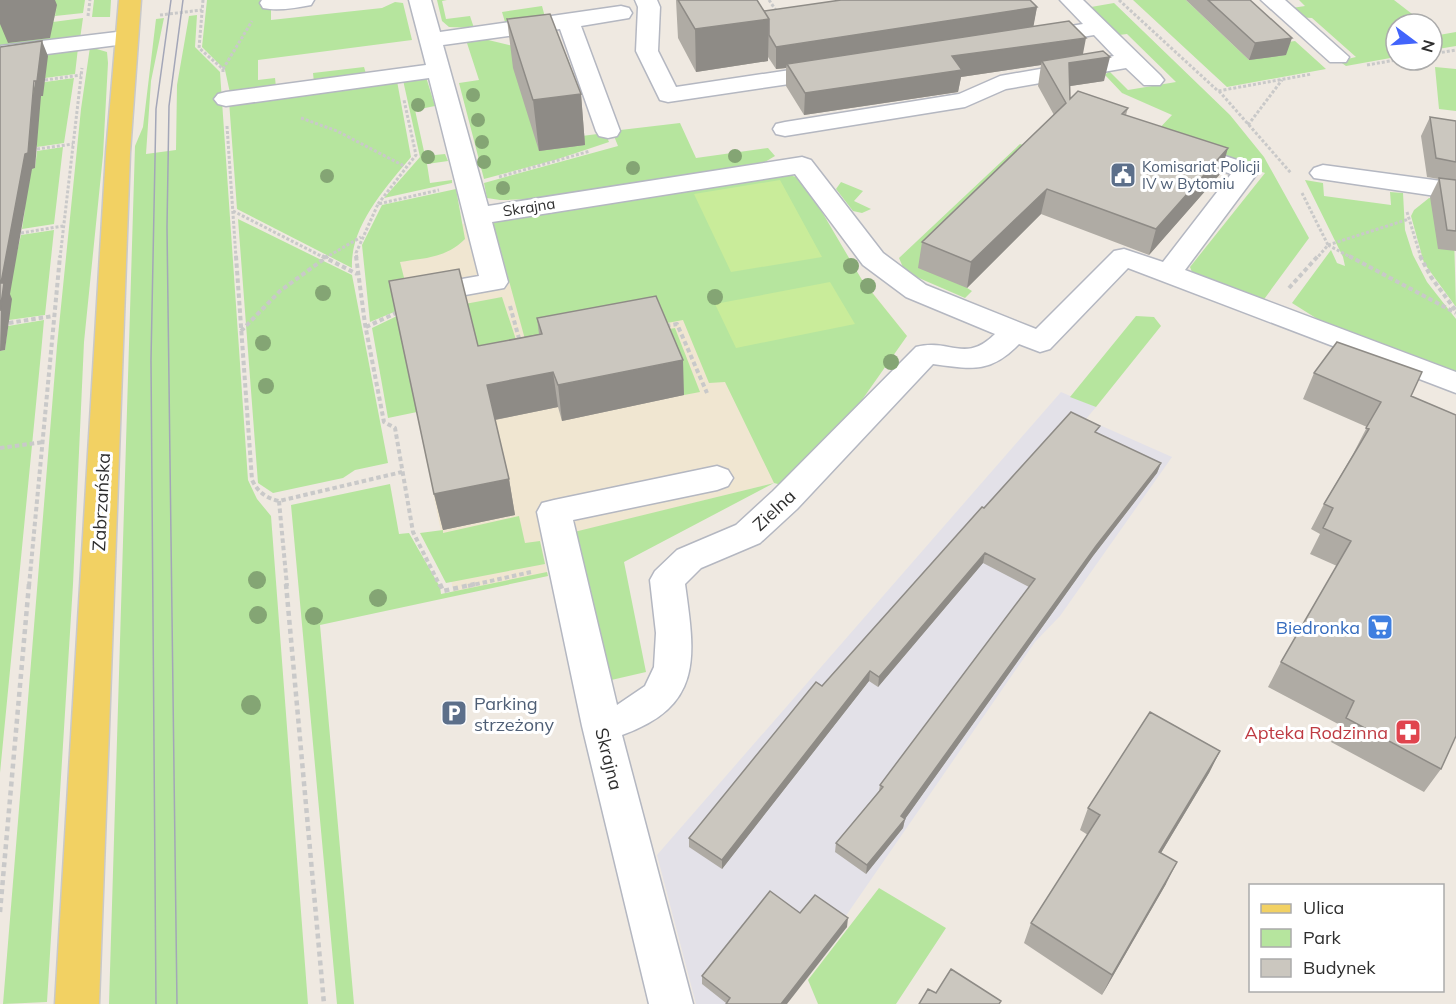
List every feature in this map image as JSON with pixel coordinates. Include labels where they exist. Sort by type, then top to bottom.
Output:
[{"type":"main road","name":"Zabrzańska","points":[[77,1004],[125,38],[130,0]]},
{"type":"street","points":[[271,3],[303,0]]},
{"type":"street","name":"Skrajna","points":[[420,0],[440,70],[466,184],[477,216],[802,165],[873,259],[916,291],[1015,331]]},
{"type":"street","points":[[646,0],[649,7],[647,51],[668,95],[847,68]]},
{"type":"street","points":[[1071,0],[1152,80]]},
{"type":"street","points":[[1272,0],[1338,57]]},
{"type":"street","points":[[431,40],[621,13]]},
{"type":"street","points":[[568,21],[608,131]]},
{"type":"street","points":[[1015,41],[1099,28]]},
{"type":"street","points":[[0,53],[125,38]]},
{"type":"street","points":[[785,129],[965,100],[1000,83],[1131,60]]},
{"type":"street","points":[[226,99],[440,70]]},
{"type":"street","points":[[1163,142],[1246,171],[1168,274]]},
{"type":"street","points":[[1323,173],[1456,191]]},
{"type":"street","points":[[419,295],[494,282],[477,216]]},
{"type":"street","points":[[1015,331],[1040,342],[1124,257],[1456,383]]},
{"type":"street","name":"Zielna","points":[[601,726],[643,709],[667,689],[675,658],[667,580],[689,559],[748,534],[785,500],[926,354],[972,359],[982,357],[992,354],[1015,331]]},
{"type":"street","name":"Skrajna","points":[[671,1004],[601,726],[554,512],[717,478]]},
{"type":"path","points":[[0,912],[44,442],[53,316],[90,0]]},
{"type":"path","points":[[769,0],[780,16]]},
{"type":"path","points":[[1119,0],[1218,91],[1294,176]]},
{"type":"path","points":[[223,69],[253,19]]},
{"type":"path","points":[[1363,66],[1384,62]]},
{"type":"path","points":[[1218,91],[1317,73]]},
{"type":"path","points":[[45,80],[81,75]]},
{"type":"path","points":[[399,75],[416,155],[377,202],[356,253],[357,274],[384,422],[394,428],[413,532],[443,591],[566,565]]},
{"type":"path","points":[[1248,125],[1282,80]]},
{"type":"path","points":[[293,114],[337,131],[406,167]]},
{"type":"path","points":[[378,204],[557,162],[612,143],[608,131]]},
{"type":"path","points":[[37,149],[73,144]]},
{"type":"path","points":[[1410,185],[1408,219],[1417,255],[1431,281],[1456,312]]},
{"type":"path","points":[[1299,186],[1328,245],[1456,312]]},
{"type":"path","points":[[357,274],[233,211],[252,480],[262,496],[279,501],[402,472]]},
{"type":"path","points":[[1269,311],[1328,245],[1408,219]]},
{"type":"path","points":[[21,232],[63,226]]},
{"type":"path","points":[[240,332],[280,291],[326,257],[362,237]]},
{"type":"path","points":[[509,301],[521,346]]},
{"type":"path","points":[[9,323],[53,316]]},
{"type":"path","points":[[665,326],[677,324],[707,393]]},
{"type":"path","points":[[0,448],[44,442]]},
{"type":"path","points":[[279,501],[324,1004]]},
{"type":"shaded area","points":[[778,173],[907,336],[774,483],[540,541],[548,576],[454,595],[397,316],[376,238]]},
{"type":"shaded area","points":[[1061,392],[1096,407],[1086,419],[1172,457],[1060,616],[1035,642],[785,1004],[696,1004],[657,855]]},
{"type":"green space","points":[[8,0],[85,0],[83,13],[55,16],[57,5],[53,22],[83,18],[80,39],[0,46],[0,18]]},
{"type":"green space","points":[[94,0],[111,0],[110,17],[92,17]]},
{"type":"green space","points":[[207,0],[260,0],[271,5],[271,20],[382,8],[395,2],[403,3],[412,40],[258,60],[258,80],[275,78],[276,87],[230,93],[225,70],[202,47]]},
{"type":"green space","points":[[437,0],[447,0],[442,1],[446,19],[470,16],[474,28],[449,27],[442,21]]},
{"type":"green space","points":[[1133,0],[1186,0],[1249,60],[1275,44],[1295,41],[1326,69],[1227,87]]},
{"type":"green space","points":[[1299,0],[1394,0],[1410,12],[1384,12],[1384,59],[1346,66],[1339,61],[1356,57],[1312,18],[1295,17],[1292,8],[1305,6]]},
{"type":"green space","points":[[1114,3],[1230,115],[1264,157],[1309,238],[1262,302],[1193,275],[1190,267],[1265,173],[1155,133],[1172,115],[1122,93],[1105,75],[1109,71],[1128,90],[1176,82],[1127,34],[1119,35],[1091,7]]},
{"type":"green space","points":[[542,6],[545,17],[505,22],[502,12]]},
{"type":"green space","points":[[197,15],[195,47],[220,72],[248,480],[257,499],[271,516],[308,1004],[109,1004],[135,146],[143,127],[156,19],[164,18],[151,81],[146,154],[176,150],[177,85],[189,16]]},
{"type":"green space","points":[[1456,32],[1456,46],[1444,48],[1444,34]]},
{"type":"green space","points":[[480,38],[568,59],[573,74],[559,75],[582,136],[605,133],[609,142],[555,160],[484,179],[459,83],[479,80],[466,40]]},
{"type":"green space","points":[[90,47],[107,52],[108,63],[103,155],[84,342],[73,584],[47,1002],[3,1004],[57,346],[81,109]]},
{"type":"green space","points":[[78,48],[75,74],[45,78],[46,65],[0,61]]},
{"type":"green space","points":[[364,67],[367,77],[314,83],[313,73]]},
{"type":"green space","points":[[1444,68],[1456,69],[1456,111],[1439,109],[1435,72],[1444,72]]},
{"type":"green space","points":[[426,77],[435,106],[415,110],[425,156],[445,154],[448,161],[427,164],[430,183],[452,180],[452,183],[384,198],[420,157],[403,80]]},
{"type":"green space","points":[[74,78],[64,143],[37,147],[37,128],[0,102],[45,82]]},
{"type":"green space","points":[[397,81],[411,157],[381,194],[363,222],[353,252],[352,268],[237,209],[229,101]]},
{"type":"green space","points":[[680,123],[696,158],[768,148],[775,156],[758,166],[558,198],[500,200],[487,198],[484,183],[618,146],[612,131]]},
{"type":"green space","points":[[1020,144],[1038,150],[967,288],[972,291],[965,298],[905,272],[899,258]]},
{"type":"green space","points":[[63,147],[54,224],[22,229],[25,209],[9,211],[0,174],[35,168],[37,151]]},
{"type":"green space","points":[[778,173],[802,178],[862,280],[907,336],[857,407],[782,485],[774,483],[725,382],[709,383],[683,320],[541,347],[526,343],[492,219]]},
{"type":"green space","points":[[780,180],[822,257],[731,272],[694,194]]},
{"type":"green space","points":[[1305,180],[1323,183],[1324,196],[1391,205],[1390,192],[1403,193],[1405,230],[1413,255],[1427,282],[1456,319],[1456,375],[1319,320],[1292,303],[1331,250],[1337,263],[1345,266],[1343,257]]},
{"type":"green space","points":[[841,182],[863,191],[854,201],[871,209],[862,213],[853,211],[836,189]]},
{"type":"green space","points":[[456,189],[465,239],[443,254],[400,262],[411,305],[370,322],[362,245],[382,205]]},
{"type":"green space","points":[[1429,198],[1453,199],[1456,307],[1424,263],[1411,216],[1414,210]]},
{"type":"green space","points":[[238,219],[352,275],[388,463],[355,470],[343,478],[273,493],[258,483]]},
{"type":"green space","points":[[54,230],[45,315],[9,320],[0,300],[0,255],[17,252],[21,235]]},
{"type":"green space","points":[[830,282],[855,324],[736,348],[715,304]]},
{"type":"green space","points":[[502,297],[520,352],[485,381],[465,304]]},
{"type":"green space","points":[[397,316],[417,412],[388,418],[372,328]]},
{"type":"green space","points":[[1136,316],[1154,317],[1161,326],[1096,407],[1070,397]]},
{"type":"green space","points":[[44,320],[0,773],[0,351],[5,350],[8,326]]},
{"type":"green space","points":[[675,328],[700,392],[684,395],[658,331]]},
{"type":"green space","points":[[774,483],[624,562],[646,672],[607,681],[570,533]]},
{"type":"green space","points":[[390,484],[399,534],[409,533],[440,587],[441,594],[547,572],[548,576],[320,625],[354,1004],[337,1004],[291,505]]},
{"type":"green space","points":[[519,516],[525,543],[540,541],[545,564],[446,583],[420,533],[443,530],[443,533]]},
{"type":"green space","points":[[879,888],[946,928],[896,1004],[818,1004],[808,980]]},
{"type":"building","points":[[678,0],[757,0],[769,19],[695,29]]},
{"type":"building","points":[[841,0],[1030,0],[1037,7],[776,47],[769,35],[769,19],[764,11]]},
{"type":"building","points":[[1208,0],[1250,0],[1292,38],[1255,43]]},
{"type":"building","points":[[550,14],[581,94],[533,100],[507,19]]},
{"type":"building","points":[[1069,21],[1086,38],[952,56],[962,70],[805,93],[787,64]]},
{"type":"building","points":[[42,41],[37,81],[34,81],[28,153],[25,154],[1,283],[4,283],[0,311],[0,47]]},
{"type":"building","points":[[1103,51],[1110,57],[1069,63],[1070,99],[1078,91],[1128,108],[1122,114],[1228,148],[1156,229],[1047,189],[971,262],[922,242],[1066,103],[1042,61]]},
{"type":"building","points":[[1430,117],[1456,121],[1456,162],[1436,158]]},
{"type":"building","points":[[1439,178],[1456,180],[1456,231],[1447,230]]},
{"type":"building","points":[[459,269],[478,346],[542,334],[537,318],[656,296],[683,360],[558,385],[553,372],[487,385],[509,479],[434,494],[389,281]]},
{"type":"building","name":"Biedronka","points":[[1337,342],[1422,372],[1411,396],[1456,415],[1456,736],[1441,769],[1346,718],[1354,701],[1281,662],[1351,541],[1323,528],[1333,508],[1324,504],[1369,429],[1366,428],[1381,402],[1314,373]]},
{"type":"building","points":[[1071,412],[1100,426],[1095,432],[1161,463],[1096,546],[901,816],[905,819],[867,865],[836,843],[883,787],[880,785],[1035,579],[985,553],[879,677],[870,671],[722,860],[689,838],[816,682],[822,686],[982,507],[984,508]]},
{"type":"building","points":[[1150,712],[1220,751],[1159,852],[1177,862],[1112,975],[1031,923],[1100,815],[1088,808]]},
{"type":"building","points":[[770,891],[800,913],[815,895],[848,918],[781,1004],[726,1004],[730,998],[702,976]]},
{"type":"building","points":[[951,969],[1001,1001],[999,1004],[919,1004],[928,989],[936,993]]},
{"type":"tram line","points":[[156,1004],[151,360],[156,109],[171,0]]},
{"type":"tram line","points":[[177,1004],[167,227],[169,106],[183,0]]},
{"type":"place","name":"Komisariat Policji IV w Bytomiu","points":[[1123,175]]},
{"type":"place","name":"Biedronka","points":[[1380,627]]},
{"type":"place","name":"Parking strzeżony","points":[[454,713]]},
{"type":"place","name":"Apteka Rodzinna","points":[[1408,732]]}]
